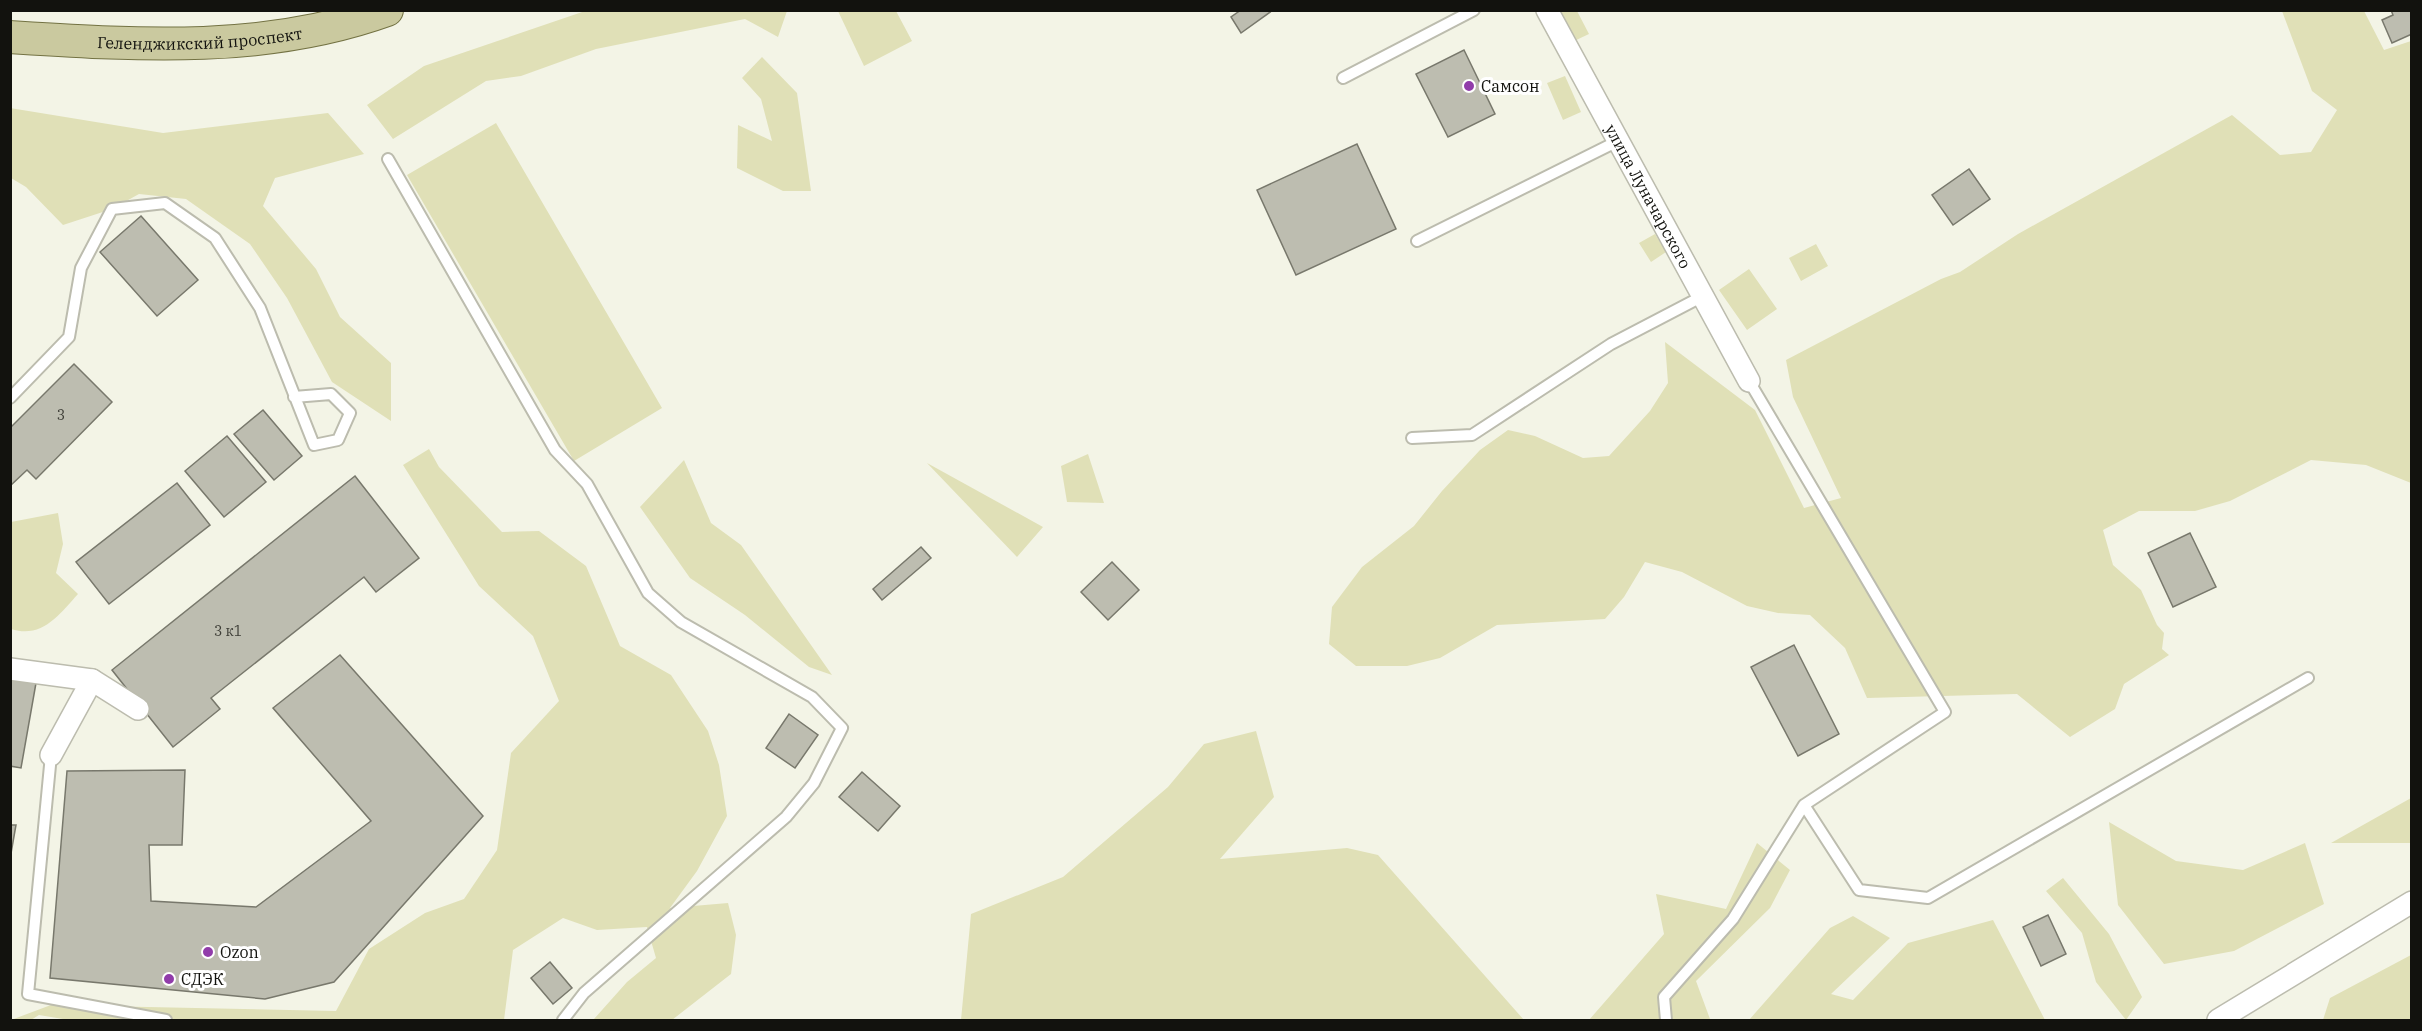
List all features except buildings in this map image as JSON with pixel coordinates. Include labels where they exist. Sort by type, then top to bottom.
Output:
[{"type":"main road","name":"Геленджикский проспект","points":[[10,37],[121,44],[217,43],[293,34],[340,25],[387,10]]},
{"type":"street","name":"улица Луначарского","points":[[1547,10],[1749,381]]},
{"type":"street","points":[[10,669],[92,680],[138,709]]},
{"type":"street","points":[[51,755],[92,680]]},
{"type":"street","points":[[2218,1020],[2412,902]]},
{"type":"lane","points":[[1343,78],[1474,10]]},
{"type":"lane","points":[[1418,241],[1618,141]]},
{"type":"lane","points":[[388,159],[555,450],[587,484],[648,593],[681,622],[812,697],[842,728],[814,783],[786,818],[584,993],[562,1020]]},
{"type":"lane","points":[[10,398],[69,338],[81,268],[112,209],[165,203],[215,238],[260,308],[294,397],[314,446],[338,440],[350,413],[331,394],[294,397]]},
{"type":"lane","points":[[1412,438],[1473,435],[1611,344],[1703,296]]},
{"type":"lane","points":[[1666,1020],[1664,997],[1733,919],[1804,805],[1945,712],[1749,381]]},
{"type":"lane","points":[[1804,805],[1859,890],[1928,898],[2308,678]]},
{"type":"lane","points":[[51,755],[28,993],[166,1020]]},
{"type":"green space","points":[[588,10],[787,11],[778,37],[745,19],[596,49],[521,76],[486,81],[393,139],[367,105],[424,66]]},
{"type":"green space","points":[[838,11],[896,11],[912,41],[864,66]]},
{"type":"green space","points":[[1556,11],[1577,11],[1589,34],[1572,42]]},
{"type":"green space","points":[[2282,11],[2364,11],[2384,50],[2411,41],[2411,483],[2366,465],[2311,460],[2230,501],[2195,511],[2139,511],[2103,530],[2113,565],[2141,590],[2157,625],[2164,633],[2162,649],[2169,655],[2124,684],[2115,709],[2070,737],[2017,694],[1867,698],[1845,648],[1810,615],[1778,613],[1747,606],[1682,572],[1645,562],[1624,597],[1605,619],[1497,625],[1440,658],[1407,666],[1356,666],[1329,644],[1332,607],[1362,567],[1414,526],[1442,491],[1480,450],[1508,430],[1535,436],[1583,458],[1609,456],[1650,411],[1668,383],[1665,342],[1755,410],[1804,508],[1841,498],[1793,397],[1786,360],[1941,279],[1960,272],[2018,234],[2232,115],[2280,155],[2311,152],[2337,110],[2312,91]]},
{"type":"green space","points":[[762,57],[797,93],[811,191],[783,191],[737,168],[738,125],[772,141],[761,99],[742,78]]},
{"type":"green space","points":[[1565,76],[1581,112],[1563,120],[1547,83]]},
{"type":"green space","points":[[10,108],[163,133],[328,113],[364,154],[275,178],[263,206],[316,269],[340,317],[391,363],[391,421],[332,382],[287,298],[250,244],[186,199],[139,194],[112,209],[63,225],[26,187],[11,178]]},
{"type":"green space","points":[[496,123],[662,408],[574,461],[407,175]]},
{"type":"green space","points":[[1655,234],[1666,252],[1651,262],[1639,243]]},
{"type":"green space","points":[[1816,244],[1828,266],[1801,281],[1789,258]]},
{"type":"green space","points":[[1749,269],[1777,309],[1747,330],[1719,290]]},
{"type":"green space","points":[[429,449],[439,467],[502,532],[539,531],[586,566],[620,646],[671,675],[708,731],[719,765],[727,816],[697,871],[670,908],[728,903],[736,935],[731,974],[672,1020],[596,1020],[594,1019],[627,982],[656,958],[647,927],[597,930],[563,918],[513,950],[504,1020],[69,1020],[39,1015],[31,1020],[11,1020],[51,1005],[336,1011],[369,949],[425,913],[464,899],[497,850],[511,753],[559,701],[533,636],[479,586],[403,465]]},
{"type":"green space","points":[[1088,454],[1104,503],[1067,502],[1061,466]]},
{"type":"green space","points":[[684,460],[711,523],[741,545],[832,675],[809,667],[745,615],[690,578],[640,507]]},
{"type":"green space","points":[[927,463],[1043,527],[1017,557]]},
{"type":"green space","points":[[58,513],[63,544],[56,573],[78,594],[57,617],[41,628],[32,631],[11,629],[11,522]]},
{"type":"green space","points":[[1256,731],[1274,797],[1220,859],[1347,848],[1378,855],[1524,1020],[961,1020],[971,914],[1063,877],[1168,787],[1204,744]]},
{"type":"green space","points":[[2411,798],[2411,843],[2331,843]]},
{"type":"green space","points":[[2109,822],[2176,861],[2243,870],[2305,843],[2324,904],[2234,951],[2164,964],[2118,905]]},
{"type":"green space","points":[[1757,843],[1790,870],[1770,908],[1696,981],[1710,1019],[1723,1020],[1589,1020],[1664,934],[1656,894],[1726,909]]},
{"type":"green space","points":[[2063,878],[2109,934],[2142,997],[2126,1020],[2096,982],[2082,933],[2046,891]]},
{"type":"green space","points":[[1853,916],[1890,938],[1831,994],[1853,1000],[1908,943],[1993,920],[2045,1020],[1749,1020],[1830,928]]},
{"type":"green space","points":[[2411,955],[2412,1018],[2409,1020],[2323,1020],[2330,998]]},
{"type":"place","name":"Самсон","points":[[1469,86]]},
{"type":"place","name":"Ozon","points":[[208,952]]},
{"type":"place","name":"СДЭК","points":[[169,979]]}]
